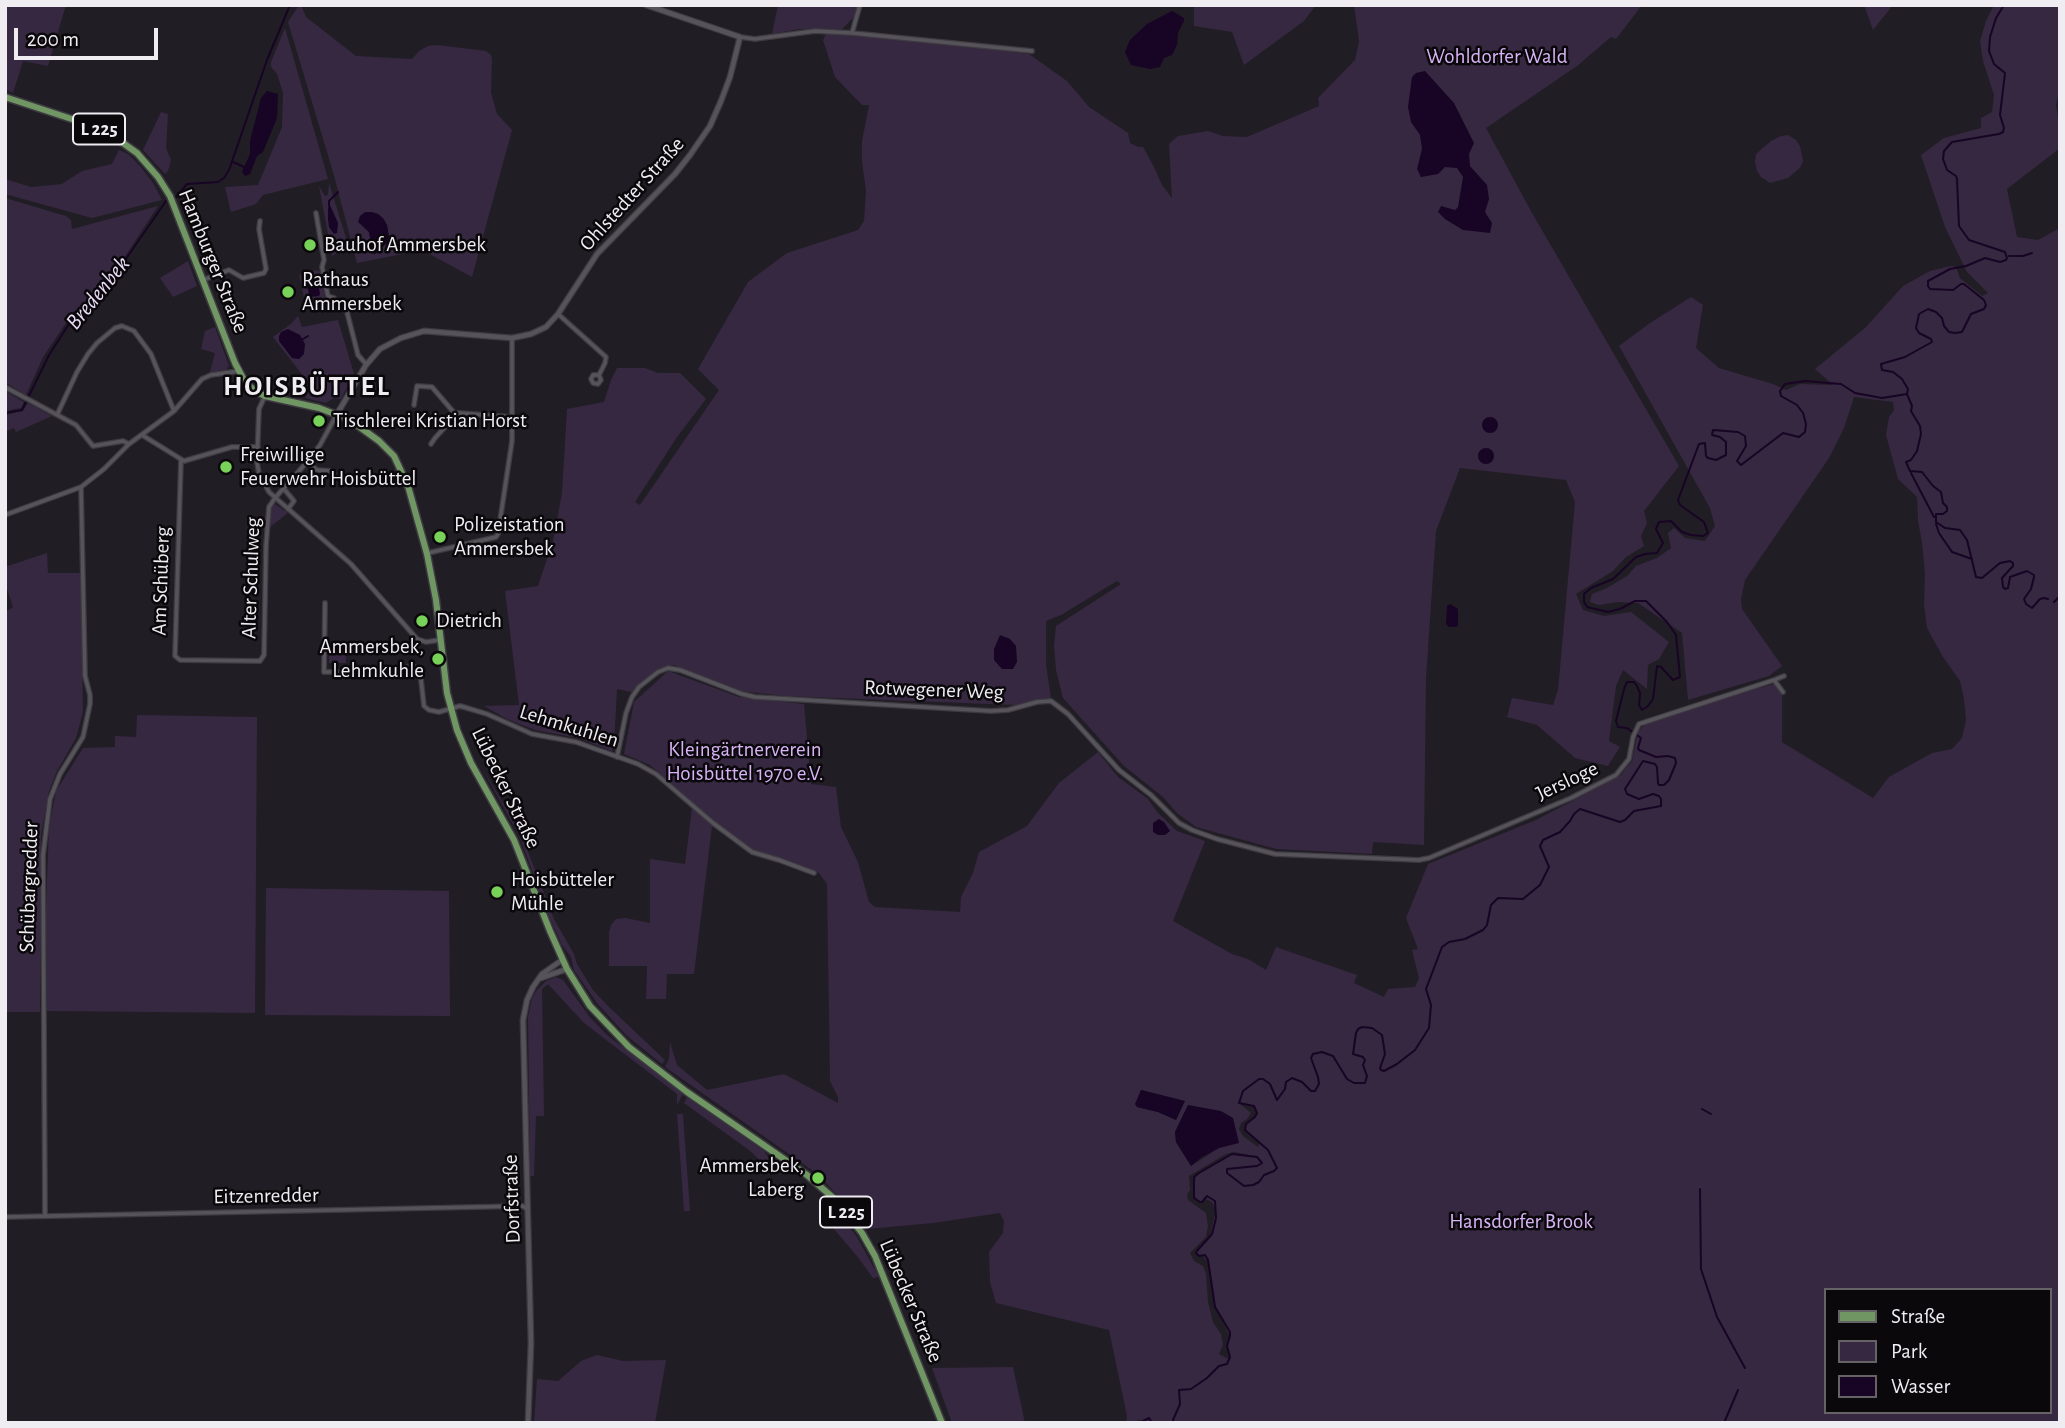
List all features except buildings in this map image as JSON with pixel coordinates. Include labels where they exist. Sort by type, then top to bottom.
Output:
[{"type":"main road","name":"Hamburger Straße","points":[[5,97],[75,119],[108,133],[142,158],[158,177],[171,200],[239,371],[248,385],[265,396]]},
{"type":"main road","name":"Lübecker Straße","points":[[265,396],[337,414],[358,425],[379,441],[398,463],[412,499],[427,554],[451,709],[471,763],[514,840],[567,969],[590,1006],[629,1046],[687,1092],[807,1175],[838,1202],[862,1233],[875,1256],[942,1423]]},
{"type":"street","points":[[646,5],[740,37],[755,39],[815,31],[1032,51]]},
{"type":"street","points":[[852,33],[860,5]]},
{"type":"street","name":"Ohlstedter Straße","points":[[337,414],[366,365],[380,349],[401,338],[424,331],[512,338],[540,331],[551,323],[597,254],[675,174],[698,144],[721,101],[740,37]]},
{"type":"street","points":[[316,213],[329,299],[334,298],[347,312],[358,355],[366,365]]},
{"type":"street","points":[[203,279],[229,270],[243,278],[264,273],[267,269],[259,229],[260,221]]},
{"type":"street","points":[[558,314],[606,357],[606,363],[599,375]]},
{"type":"street","points":[[57,415],[88,354],[115,328],[122,326],[134,331],[151,354],[174,411]]},
{"type":"street","points":[[427,554],[496,537],[512,441],[512,338]]},
{"type":"street","points":[[5,515],[81,487],[129,444],[174,411],[202,379],[239,371]]},
{"type":"street","points":[[414,405],[417,386],[432,387],[456,415]]},
{"type":"street","points":[[5,387],[76,425],[93,446],[123,441],[129,444]]},
{"type":"street","points":[[265,396],[259,409],[258,447],[258,474],[263,483],[275,498],[355,568],[417,639],[430,642],[440,640]]},
{"type":"street","points":[[431,444],[456,415],[462,412],[512,416]]},
{"type":"street","points":[[275,498],[320,445],[337,414]]},
{"type":"street","points":[[142,435],[181,460],[236,447],[258,447]]},
{"type":"street","name":"Am Schüberg","points":[[181,460],[175,656],[180,660],[262,659]]},
{"type":"street","points":[[307,462],[317,470],[330,471],[336,477]]},
{"type":"street","name":"Schübargredder","points":[[46,1216],[43,855],[52,791],[83,737],[90,704],[85,676],[81,487]]},
{"type":"street","points":[[284,489],[294,502],[288,509]]},
{"type":"street","name":"Alter Schulweg","points":[[262,659],[266,535],[269,508],[275,498]]},
{"type":"street","name":"Lehmkuhlen","points":[[325,603],[324,672],[379,671],[413,666],[420,671],[426,708],[433,712],[462,707],[482,712],[531,734],[576,741],[617,757],[656,774],[752,852],[814,873]]},
{"type":"street","name":"Rotwegener Weg","points":[[617,757],[632,697],[658,672],[668,668],[681,670],[755,697],[990,711],[1005,711],[1051,701],[1062,708],[1119,770],[1151,795],[1180,823],[1200,834],[1283,855],[1424,859]]},
{"type":"street","name":"Jersloge","points":[[1424,859],[1611,778],[1620,772],[1632,754],[1633,737],[1639,724],[1784,676]]},
{"type":"street","points":[[1774,680],[1783,692]]},
{"type":"street","name":"Dorfstraße","points":[[528,1423],[531,1343],[523,1020],[529,994],[544,972],[562,960]]},
{"type":"street","points":[[540,978],[567,969]]},
{"type":"street","name":"Eitzenredder","points":[[5,1217],[510,1206],[523,1206],[527,1209]]},
{"type":"green space","points":[[5,5],[66,5],[48,66],[23,61],[13,93],[5,89]]},
{"type":"green space","points":[[301,5],[306,17],[356,56],[412,59],[419,51],[437,45],[486,51],[491,55],[491,93],[497,114],[512,130],[472,277],[422,250],[357,263],[288,22]],"holes":[[[387,225],[389,237],[368,243],[369,232],[365,228]]]},
{"type":"green space","points":[[778,5],[858,5],[854,17],[842,29],[799,29],[772,34]]},
{"type":"green space","points":[[1194,5],[1316,5],[1304,21],[1244,65],[1232,32],[1194,26]]},
{"type":"green space","name":"Wohldorfer Wald","points":[[1354,5],[1642,5],[1616,39],[1611,37],[1577,66],[1486,128],[1532,213],[1679,466],[1644,511],[1647,523],[1641,536],[1644,546],[1626,557],[1613,571],[1576,594],[1583,610],[1604,616],[1631,612],[1669,642],[1659,659],[1648,665],[1647,689],[1623,670],[1616,686],[1609,741],[1620,747],[1608,766],[1575,758],[1537,725],[1507,717],[1512,698],[1553,705],[1558,690],[1575,502],[1566,480],[1460,468],[1436,531],[1426,678],[1424,845],[1373,842],[1372,854],[1276,849],[1196,827],[1177,813],[1163,797],[1124,766],[1063,698],[1056,670],[1056,626],[1121,584],[1117,581],[1061,615],[1046,621],[1046,665],[1051,698],[1015,705],[786,696],[739,691],[674,665],[659,668],[632,692],[617,689],[612,751],[578,738],[535,730],[484,706],[519,705],[505,591],[538,586],[553,541],[562,493],[567,409],[604,402],[617,368],[645,368],[658,373],[680,373],[706,399],[677,437],[635,502],[640,505],[719,390],[698,369],[748,282],[787,253],[858,230],[864,221],[866,191],[862,141],[869,105],[862,105],[835,77],[823,40],[826,34],[835,30],[1029,54],[1067,81],[1089,107],[1128,133],[1130,143],[1143,147],[1162,185],[1172,198],[1169,144],[1178,136],[1208,131],[1223,136],[1247,137],[1319,106],[1318,98],[1355,60],[1359,41]]},
{"type":"green space","points":[[1864,5],[1893,5],[1873,30]]},
{"type":"green space","points":[[1994,5],[2060,5],[2060,87],[2056,105],[2060,148],[2007,189],[2017,237],[2038,240],[2060,228],[2060,1423],[1141,1423],[1140,1419],[1126,1423],[1127,1416],[1109,1330],[996,1303],[990,1282],[989,1252],[1003,1233],[1004,1221],[1000,1213],[868,1229],[819,1175],[665,1067],[669,1059],[670,1042],[677,1065],[707,1090],[784,1074],[838,1103],[830,1081],[827,884],[819,873],[745,848],[650,765],[624,754],[634,702],[668,671],[739,697],[804,704],[811,784],[836,787],[841,827],[858,862],[869,902],[875,907],[960,912],[961,897],[973,873],[979,852],[1027,826],[1059,783],[1098,752],[1118,777],[1148,799],[1177,831],[1205,841],[1173,921],[1266,970],[1276,947],[1357,975],[1354,983],[1384,997],[1388,989],[1415,987],[1419,978],[1412,950],[1418,949],[1406,918],[1428,864],[1536,820],[1620,776],[1632,761],[1638,732],[1644,725],[1717,699],[1774,684],[1782,693],[1782,742],[1873,798],[1889,777],[1932,753],[1952,749],[1962,738],[1966,720],[1964,699],[1960,681],[1927,628],[1924,604],[1925,574],[1917,497],[1898,479],[1886,435],[1889,417],[1894,410],[1893,402],[1854,397],[1844,428],[1829,458],[1745,580],[1742,609],[1782,666],[1769,676],[1688,700],[1682,633],[1638,603],[1599,605],[1590,602],[1592,594],[1607,588],[1627,576],[1636,566],[1657,558],[1671,548],[1668,533],[1674,528],[1685,538],[1705,541],[1715,526],[1710,508],[1619,346],[1691,297],[1703,305],[1696,348],[1719,368],[1786,390],[1800,384],[1833,385],[1815,369],[1865,328],[1903,286],[1930,271],[1951,266],[1956,267],[1960,278],[1982,296],[1988,293],[1967,272],[1945,227],[1921,155],[1944,138],[1981,128],[1981,118],[1992,112],[1994,95],[1983,61],[1980,41]],"holes":[[[1141,1090],[1184,1101],[1176,1120],[1137,1107]],[[1240,1104],[1256,1108],[1256,1116],[1246,1124],[1245,1130],[1260,1142],[1258,1147],[1243,1136],[1239,1129],[1251,1113]],[[1188,1105],[1239,1142],[1219,1148],[1191,1166],[1176,1142],[1175,1132]],[[1234,1152],[1254,1156],[1232,1154],[1196,1175],[1193,1195],[1200,1202],[1206,1199],[1212,1202],[1216,1210],[1210,1236],[1196,1253],[1209,1263],[1215,1306],[1230,1336],[1227,1346],[1230,1360],[1219,1354],[1223,1345],[1208,1302],[1206,1274],[1203,1266],[1194,1261],[1190,1253],[1206,1237],[1206,1213],[1188,1200],[1187,1194],[1190,1190],[1189,1176]]]},
{"type":"green space","points":[[285,28],[328,179],[263,195],[256,204],[231,212],[225,187],[258,185],[282,127],[283,93],[271,62]]},
{"type":"green space","points":[[161,112],[168,114],[166,148],[171,160],[165,174],[143,150]]},
{"type":"green space","points":[[1788,135],[1800,146],[1803,161],[1800,168],[1788,178],[1770,183],[1757,171],[1756,154],[1771,141]]},
{"type":"green space","points":[[119,150],[128,154],[140,166],[162,200],[92,218],[5,194],[5,179],[31,187],[62,184],[82,171],[112,164]]},
{"type":"green space","points":[[329,183],[347,241],[346,247],[332,256],[319,186],[325,196],[328,195]]},
{"type":"green space","points":[[5,198],[66,216],[71,220],[72,229],[158,206],[95,300],[74,311],[43,357],[26,395],[5,382]]},
{"type":"green space","points":[[188,261],[197,286],[173,297],[160,278]]},
{"type":"green space","points":[[317,270],[321,272],[325,299],[305,303],[299,275]]},
{"type":"green space","points":[[298,316],[302,327],[338,320],[354,374],[341,399],[334,398],[326,403],[305,398],[311,386],[273,337]]},
{"type":"green space","points":[[215,327],[229,366],[226,370],[210,372],[215,353],[201,349],[205,331]]},
{"type":"green space","points":[[5,391],[24,402],[21,408],[5,411]]},
{"type":"green space","points":[[28,403],[52,416],[16,432],[14,428],[5,432],[5,415],[23,411]]},
{"type":"green space","points":[[275,504],[288,513],[270,527],[272,507]]},
{"type":"green space","points":[[47,553],[48,573],[81,573],[83,712],[76,738],[49,791],[41,835],[40,1012],[5,1012],[5,612],[13,607],[5,583],[5,567]]},
{"type":"green space","points":[[329,649],[346,649],[346,663],[329,663]]},
{"type":"green space","points":[[137,715],[257,717],[255,1013],[47,1011],[46,907],[49,828],[56,791],[83,748],[115,747],[115,736],[136,737]]},
{"type":"green space","points":[[478,761],[520,831],[554,919],[577,964],[593,990],[665,1060],[662,1064],[627,1036],[597,1003],[574,970],[571,957],[562,945],[548,914],[519,835]]},
{"type":"green space","points":[[692,808],[712,826],[694,974],[667,974],[666,999],[646,999],[647,966],[609,966],[609,932],[616,919],[650,923],[650,859],[685,864]]},
{"type":"green space","points":[[266,888],[449,891],[450,1016],[265,1015]]},
{"type":"green space","points":[[556,977],[563,980],[589,1016],[607,1035],[683,1094],[677,1105],[677,1094],[584,1023],[548,984],[542,989],[544,1116],[536,1116],[534,1176],[530,1176],[528,1017],[532,998],[537,990],[546,981]]},
{"type":"green space","points":[[687,1097],[764,1151],[770,1160],[777,1164],[771,1173],[749,1150],[684,1103]]},
{"type":"green space","points":[[677,1114],[683,1114],[690,1211],[684,1211]]},
{"type":"green space","points":[[843,1219],[857,1237],[879,1277],[873,1278],[833,1228]]},
{"type":"green space","points":[[597,1355],[623,1361],[666,1360],[655,1423],[534,1423],[537,1379],[558,1381],[581,1361]]},
{"type":"green space","points":[[1013,1367],[1025,1423],[952,1423],[932,1368]]},
{"type":"water","points":[[1172,11],[1184,18],[1184,21],[1172,55],[1164,58],[1160,67],[1150,69],[1131,65],[1125,52],[1130,40],[1147,24]]},
{"type":"water","points":[[1425,71],[1454,103],[1474,143],[1469,154],[1470,166],[1487,185],[1489,199],[1485,212],[1492,223],[1490,233],[1463,230],[1438,212],[1441,206],[1455,210],[1458,207],[1463,177],[1457,168],[1445,167],[1438,174],[1421,177],[1417,169],[1422,149],[1420,135],[1411,122],[1408,107],[1412,77]]},
{"type":"water","points":[[267,91],[278,94],[277,118],[263,152],[257,156],[250,174],[245,176],[242,172],[250,154],[250,141],[261,98]]},
{"type":"water","points":[[330,205],[338,223],[337,233],[334,234],[329,227]]},
{"type":"water","points":[[365,212],[378,214],[387,225],[387,243],[375,254],[368,248],[369,232],[358,222]]},
{"type":"water","points":[[317,277],[320,294],[310,297],[305,279]]},
{"type":"water","points":[[288,329],[300,335],[305,344],[304,354],[299,359],[292,358],[279,341],[281,332]]},
{"type":"water","points":[[1487,417],[1493,417],[1498,425],[1496,431],[1487,433],[1482,428],[1482,422]]},
{"type":"water","points":[[1486,448],[1494,456],[1486,464],[1478,456]]},
{"type":"water","points":[[1450,604],[1458,609],[1458,626],[1455,627],[1446,624],[1447,606]]},
{"type":"water","points":[[1000,635],[1010,639],[1016,646],[1017,662],[1013,669],[1002,669],[994,660],[994,649]]},
{"type":"water","points":[[1159,819],[1170,831],[1165,835],[1153,832],[1153,823]]},
{"type":"water","points":[[1141,1090],[1185,1101],[1176,1120],[1137,1107],[1135,1104]]},
{"type":"water","points":[[1188,1105],[1221,1111],[1233,1118],[1239,1143],[1219,1148],[1191,1166],[1176,1142],[1175,1132]]},
{"type":"waterway","name":"Bredenbek","points":[[176,197],[187,184],[218,182],[229,170],[267,60],[290,5]]},
{"type":"waterway","points":[[1174,1423],[1180,1404],[1179,1390],[1191,1389],[1219,1366],[1227,1364],[1230,1357],[1227,1346],[1230,1332],[1215,1307],[1208,1260],[1205,1255],[1199,1256],[1196,1253],[1212,1234],[1216,1218],[1215,1201],[1207,1196],[1202,1202],[1194,1198],[1194,1177],[1232,1154],[1257,1157],[1262,1163],[1257,1166],[1227,1169],[1227,1173],[1244,1186],[1259,1182],[1264,1175],[1277,1168],[1268,1150],[1245,1130],[1246,1124],[1257,1113],[1254,1106],[1239,1103],[1243,1091],[1263,1079],[1270,1084],[1277,1100],[1285,1089],[1286,1082],[1292,1078],[1315,1091],[1319,1084],[1311,1058],[1313,1054],[1322,1052],[1333,1056],[1347,1079],[1354,1083],[1365,1083],[1365,1060],[1353,1054],[1356,1033],[1362,1027],[1372,1028],[1382,1035],[1385,1054],[1381,1070],[1397,1064],[1415,1050],[1429,1028],[1431,1005],[1426,989],[1442,947],[1483,930],[1487,925],[1491,905],[1498,898],[1523,899],[1540,885],[1549,867],[1540,846],[1543,840],[1560,832],[1580,809],[1620,822],[1634,811],[1661,806],[1659,796],[1653,794],[1639,799],[1627,794],[1625,789],[1643,761],[1655,764],[1658,783],[1664,785],[1676,763],[1675,758],[1656,757],[1639,750],[1641,738],[1627,728],[1618,727],[1616,721],[1627,682],[1634,682],[1637,686],[1642,710],[1653,699],[1657,666],[1673,680],[1680,677],[1676,635],[1646,601],[1635,601],[1608,612],[1587,607],[1584,594],[1591,588],[1613,579],[1636,557],[1657,553],[1663,543],[1656,529],[1659,522],[1671,521],[1682,532],[1691,535],[1703,536],[1708,533],[1704,522],[1680,505],[1678,500],[1699,444],[1705,443],[1708,458],[1716,460],[1726,455],[1726,442],[1712,435],[1713,430],[1738,432],[1745,436],[1746,446],[1737,461],[1741,465],[1783,433],[1799,437],[1805,432],[1803,413],[1797,405],[1781,396],[1780,391],[1785,384],[1805,381],[1841,384],[1855,393],[1882,398],[1907,394],[1908,389],[1902,379],[1893,372],[1882,370],[1881,364],[1905,357],[1932,342],[1916,328],[1919,314],[1928,309],[1936,312],[1949,332],[1955,333],[1962,332],[1971,314],[1984,309],[1984,300],[1964,284],[1953,290],[1930,289],[1928,281],[1950,269],[1985,258],[2000,262],[2007,258],[2005,252],[1969,240],[1959,226],[1957,179],[1947,170],[1943,159],[1944,151],[1952,142],[2003,132],[2000,115],[2005,73],[1994,64],[1989,51],[1996,18],[2004,5]]},
{"type":"waterway","points":[[233,162],[244,167]]},
{"type":"waterway","points":[[329,206],[329,201],[338,192]]},
{"type":"waterway","name":"Bredenbek","points":[[5,413],[22,410],[49,355],[74,316],[94,305],[166,201]]},
{"type":"waterway","points":[[2009,256],[2032,253]]},
{"type":"waterway","points":[[303,339],[308,336]]},
{"type":"waterway","points":[[1907,394],[1921,434],[1917,451],[1911,460],[1906,462],[1910,471],[1922,472],[1941,492],[1947,511],[1936,514],[1936,522],[1945,528],[1960,530],[1967,540],[1976,577],[1982,578],[2000,563],[2010,561],[2013,566],[2002,578],[2003,587],[2008,588],[2010,577],[2027,571],[2034,577],[2031,589],[2024,599],[2026,604],[2032,608],[2040,599],[2048,599]]},
{"type":"waterway","points":[[1911,473],[1934,517]]},
{"type":"waterway","points":[[1936,524],[1952,552],[1972,559]]},
{"type":"waterway","points":[[2054,602],[2060,596]]},
{"type":"waterway","points":[[1702,1109],[1711,1114]]},
{"type":"waterway","points":[[1700,1189],[1701,1269],[1717,1317],[1745,1368]]},
{"type":"waterway","points":[[1724,1423],[1738,1390]]},
{"type":"waterway","points":[[1139,1423],[1149,1418],[1152,1423]]},
{"type":"place","name":"Bauhof Ammersbek","points":[[310,245]]},
{"type":"place","name":"Rathaus Ammersbek","points":[[288,292]]},
{"type":"place","name":"Tischlerei Kristian Horst","points":[[319,421]]},
{"type":"place","name":"Freiwillige Feuerwehr Hoisbüttel","points":[[226,467]]},
{"type":"place","name":"Polizeistation Ammersbek","points":[[440,537]]},
{"type":"place","name":"Dietrich","points":[[422,621]]},
{"type":"place","name":"Ammersbek, Lehmkuhle","points":[[438,659]]},
{"type":"place","name":"Hoisbütteler Mühle","points":[[497,892]]},
{"type":"place","name":"Ammersbek, Laberg","points":[[818,1178]]},
{"type":"district","name":"HOISBÜTTEL","points":[[307,387]]},
{"type":"park label","name":"Kleingärtnerverein Hoisbüttel 1970 e.V.","points":[[745,762]]},
{"type":"park label","name":"Hansdorfer Brook","points":[[1521,1222]]}]
